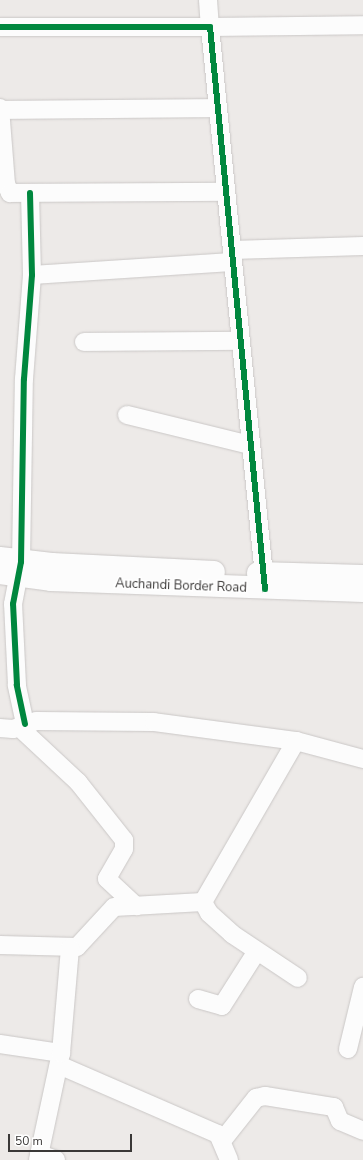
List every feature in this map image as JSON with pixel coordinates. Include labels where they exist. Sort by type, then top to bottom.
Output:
[{"type":"main road","name":"Auchandi Border Road","points":[[0,558],[13,571],[264,581],[363,591]]},
{"type":"main road","points":[[264,581],[363,576]]},
{"type":"street","points":[[208,0],[239,341],[264,581]]},
{"type":"street","points":[[0,28],[363,26]]},
{"type":"street","points":[[217,108],[0,110],[7,190],[16,194],[30,192],[226,192]]},
{"type":"street","points":[[30,192],[32,275],[24,379],[13,571],[16,671],[22,725],[78,782],[124,840],[124,849],[107,879],[136,906]]},
{"type":"street","points":[[32,275],[232,256],[363,246]]},
{"type":"street","points":[[84,342],[239,341]]},
{"type":"street","points":[[127,415],[250,446]]},
{"type":"street","points":[[0,728],[22,725],[36,720],[154,722],[296,740],[363,759]]},
{"type":"street","points":[[203,902],[296,740]]},
{"type":"street","points":[[0,945],[70,948],[84,943],[114,908],[203,902]]},
{"type":"street","points":[[203,902],[216,921],[257,951],[298,978]]},
{"type":"street","points":[[44,1158],[60,1059],[70,948]]},
{"type":"street","points":[[198,999],[222,1006],[257,951]]},
{"type":"street","points":[[348,1049],[363,987]]},
{"type":"street","points":[[0,1044],[60,1059],[212,1131],[223,1153]]},
{"type":"street","points":[[223,1153],[256,1098],[265,1096],[334,1107],[340,1121],[363,1131]]},
{"type":"cycle path","points":[[0,27],[210,27],[265,589]]},
{"type":"cycle path","points":[[25,724],[17,685],[13,604],[21,562],[24,379],[32,275],[30,193]]}]
